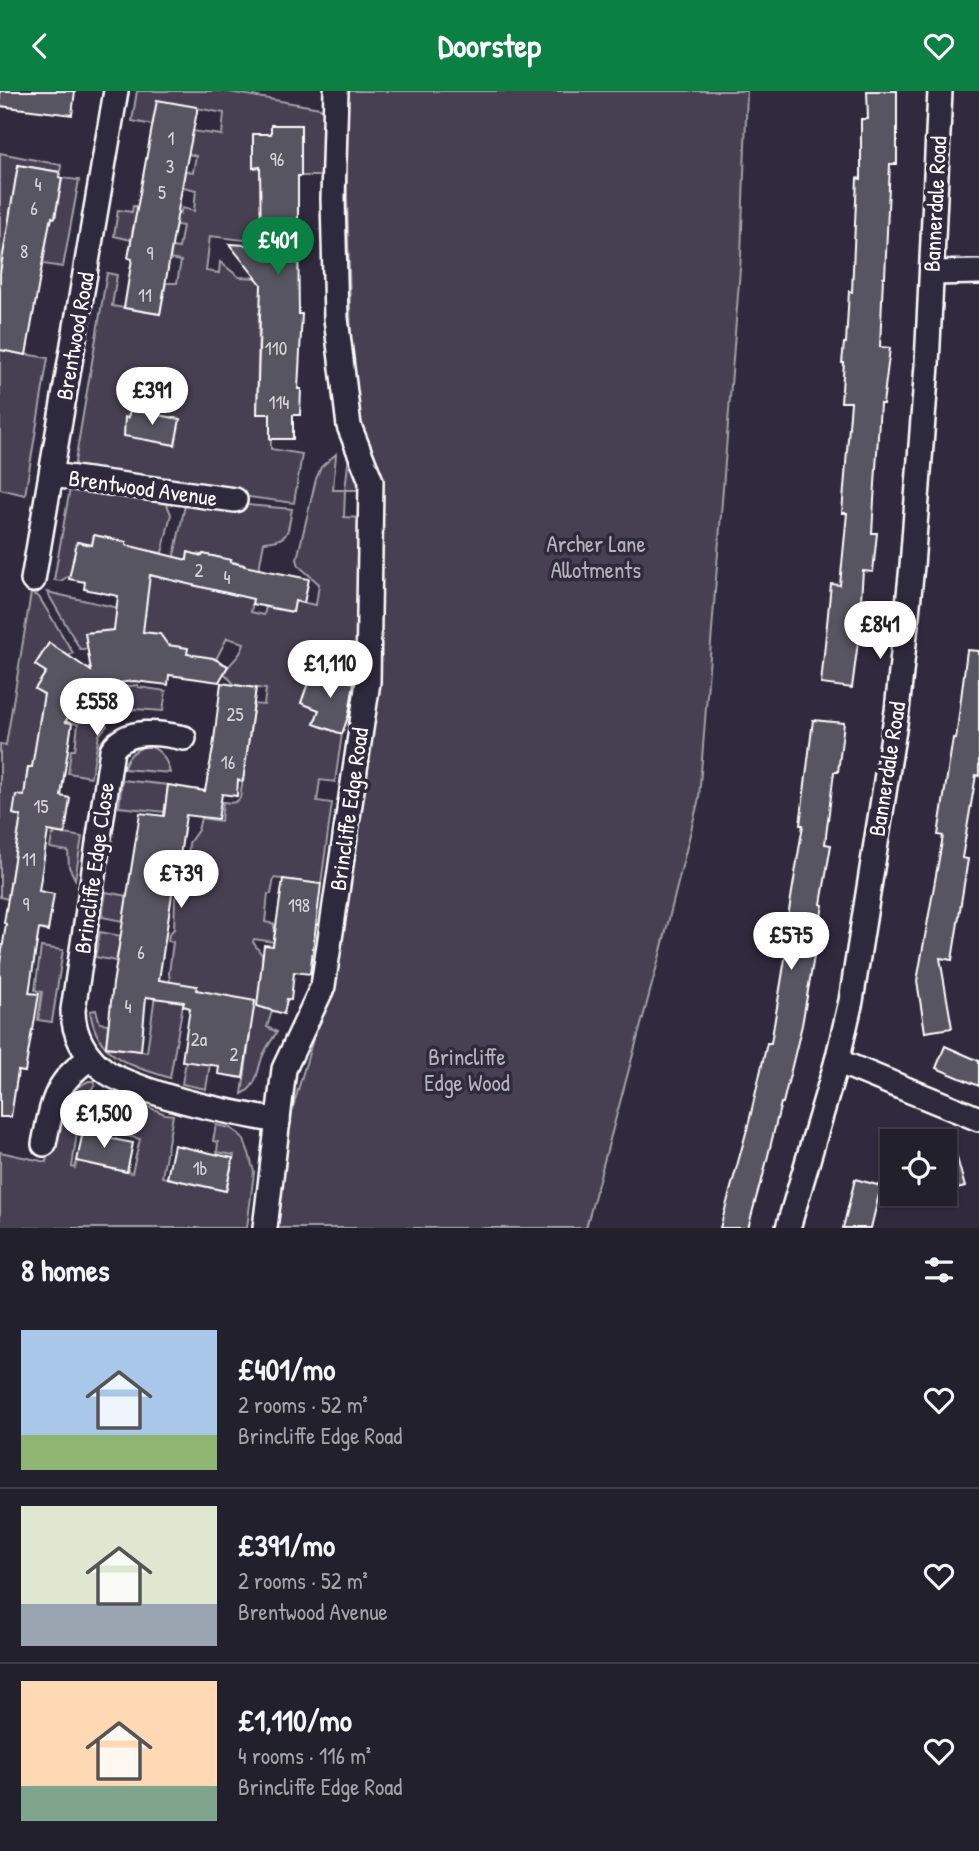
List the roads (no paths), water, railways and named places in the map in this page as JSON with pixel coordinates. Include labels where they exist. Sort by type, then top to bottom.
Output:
[{"type":"street","name":"Brentwood Road","points":[[33,580],[117,91]]},
{"type":"street","name":"Bannerdale Road","points":[[788,1228],[838,1061],[851,1000],[897,711],[912,566],[927,365],[940,91]]},
{"type":"street","name":"Brincliffe Edge Road","points":[[265,1228],[284,1069],[323,986],[368,682],[371,481],[349,426],[335,318],[329,92]]},
{"type":"street","points":[[932,273],[979,272]]},
{"type":"street","name":"Brentwood Avenue","points":[[52,475],[235,500]]},
{"type":"street","name":"Brincliffe Edge Close","points":[[184,738],[159,732],[128,737],[117,743],[110,758],[73,1010],[75,1028],[91,1058],[112,1076],[149,1091],[210,1109],[278,1121]]},
{"type":"street","points":[[44,1144],[59,1088],[91,1058]]},
{"type":"street","points":[[838,1061],[979,1119]]},
{"type":"park label","name":"Archer Lane Allotments","points":[[596,557]]},
{"type":"park label","name":"Brincliffe Edge Wood","points":[[467,1070]]}]
